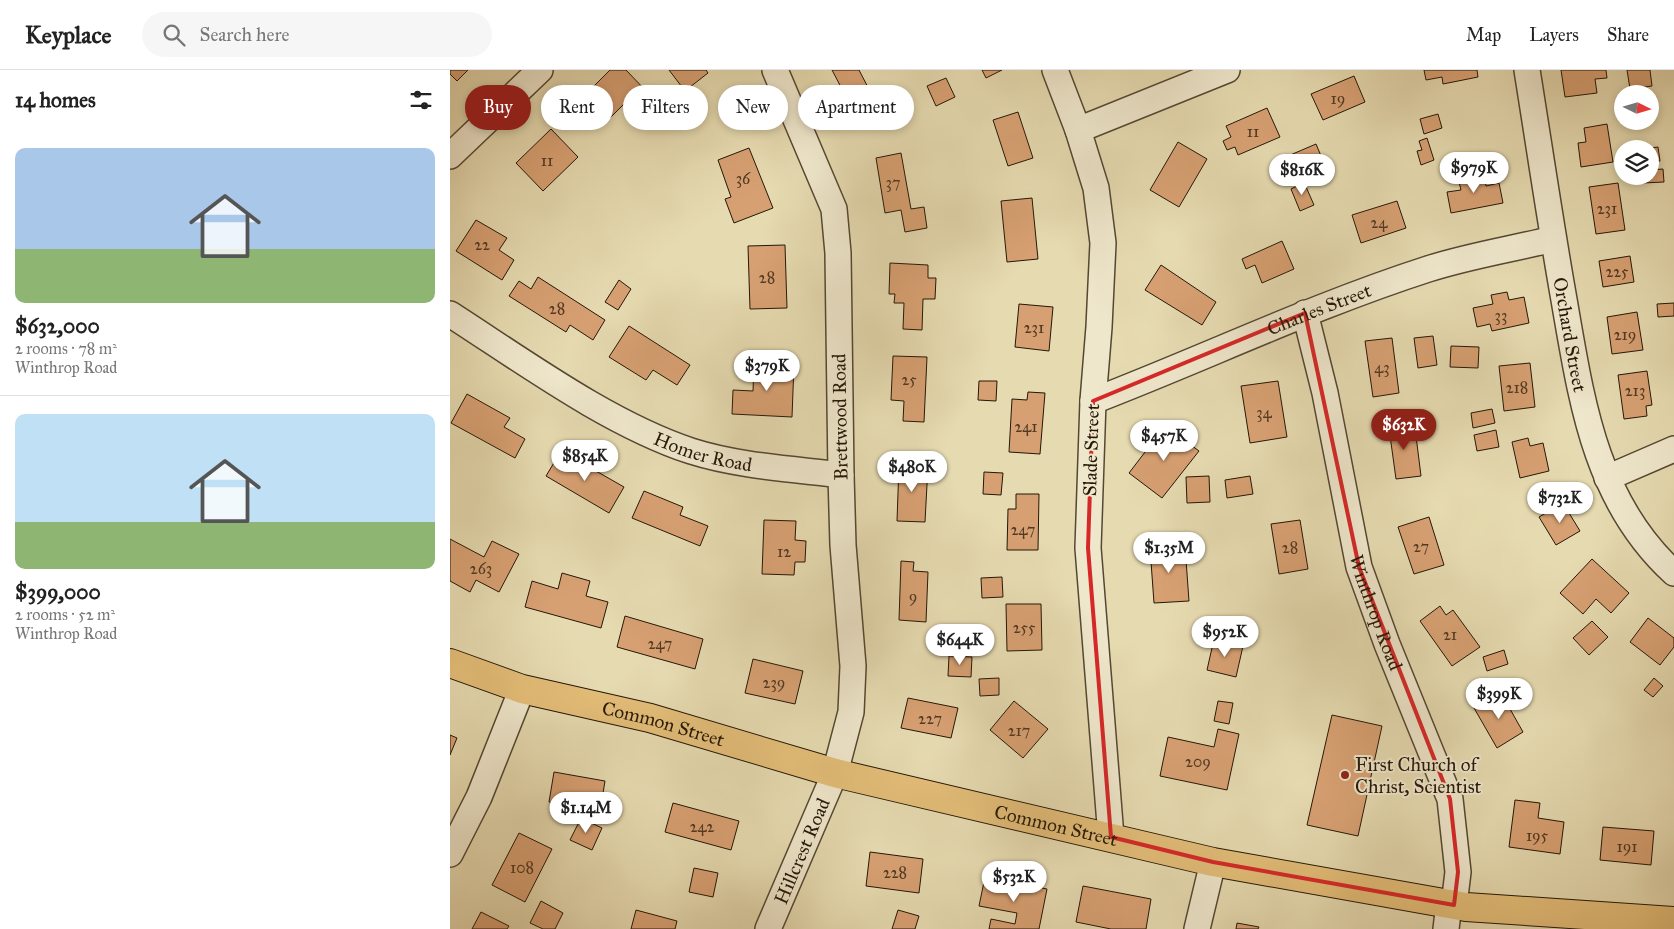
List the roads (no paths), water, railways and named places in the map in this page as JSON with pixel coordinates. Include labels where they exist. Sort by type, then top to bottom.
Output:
[{"type":"main road","name":"Common Street","points":[[450,663],[522,689],[650,718],[835,773],[1213,862],[1450,913],[1530,913],[1674,922]]},
{"type":"street","points":[[450,156],[540,70]]},
{"type":"street","name":"Brettwood Road","points":[[776,70],[834,209],[838,253],[843,545],[853,666],[851,712],[835,773]]},
{"type":"street","name":"Slade Street","points":[[1055,70],[1078,130],[1096,188],[1103,242],[1100,327],[1093,401],[1088,548],[1111,837]]},
{"type":"street","points":[[1078,130],[1227,70]]},
{"type":"street","name":"Orchard Street","points":[[1527,70],[1553,239],[1587,424],[1599,461],[1626,515],[1649,548],[1674,573]]},
{"type":"street","name":"Charles Street","points":[[1093,401],[1170,371],[1305,313],[1430,268],[1553,239]]},
{"type":"street","name":"Winthrop Road","points":[[1305,313],[1324,393],[1358,567],[1450,799],[1458,872],[1450,913]]},
{"type":"street","name":"Homer Road","points":[[450,314],[544,376],[629,424],[691,451],[761,466],[841,475]]},
{"type":"street","points":[[1607,478],[1674,449]]},
{"type":"street","points":[[450,854],[479,797],[522,689]]},
{"type":"street","name":"Hillcrest Road","points":[[768,929],[835,773]]},
{"type":"street","points":[[1197,929],[1213,862]]},
{"type":"place","name":"First Church of Christ, Scientist","points":[[1345,775]]}]
